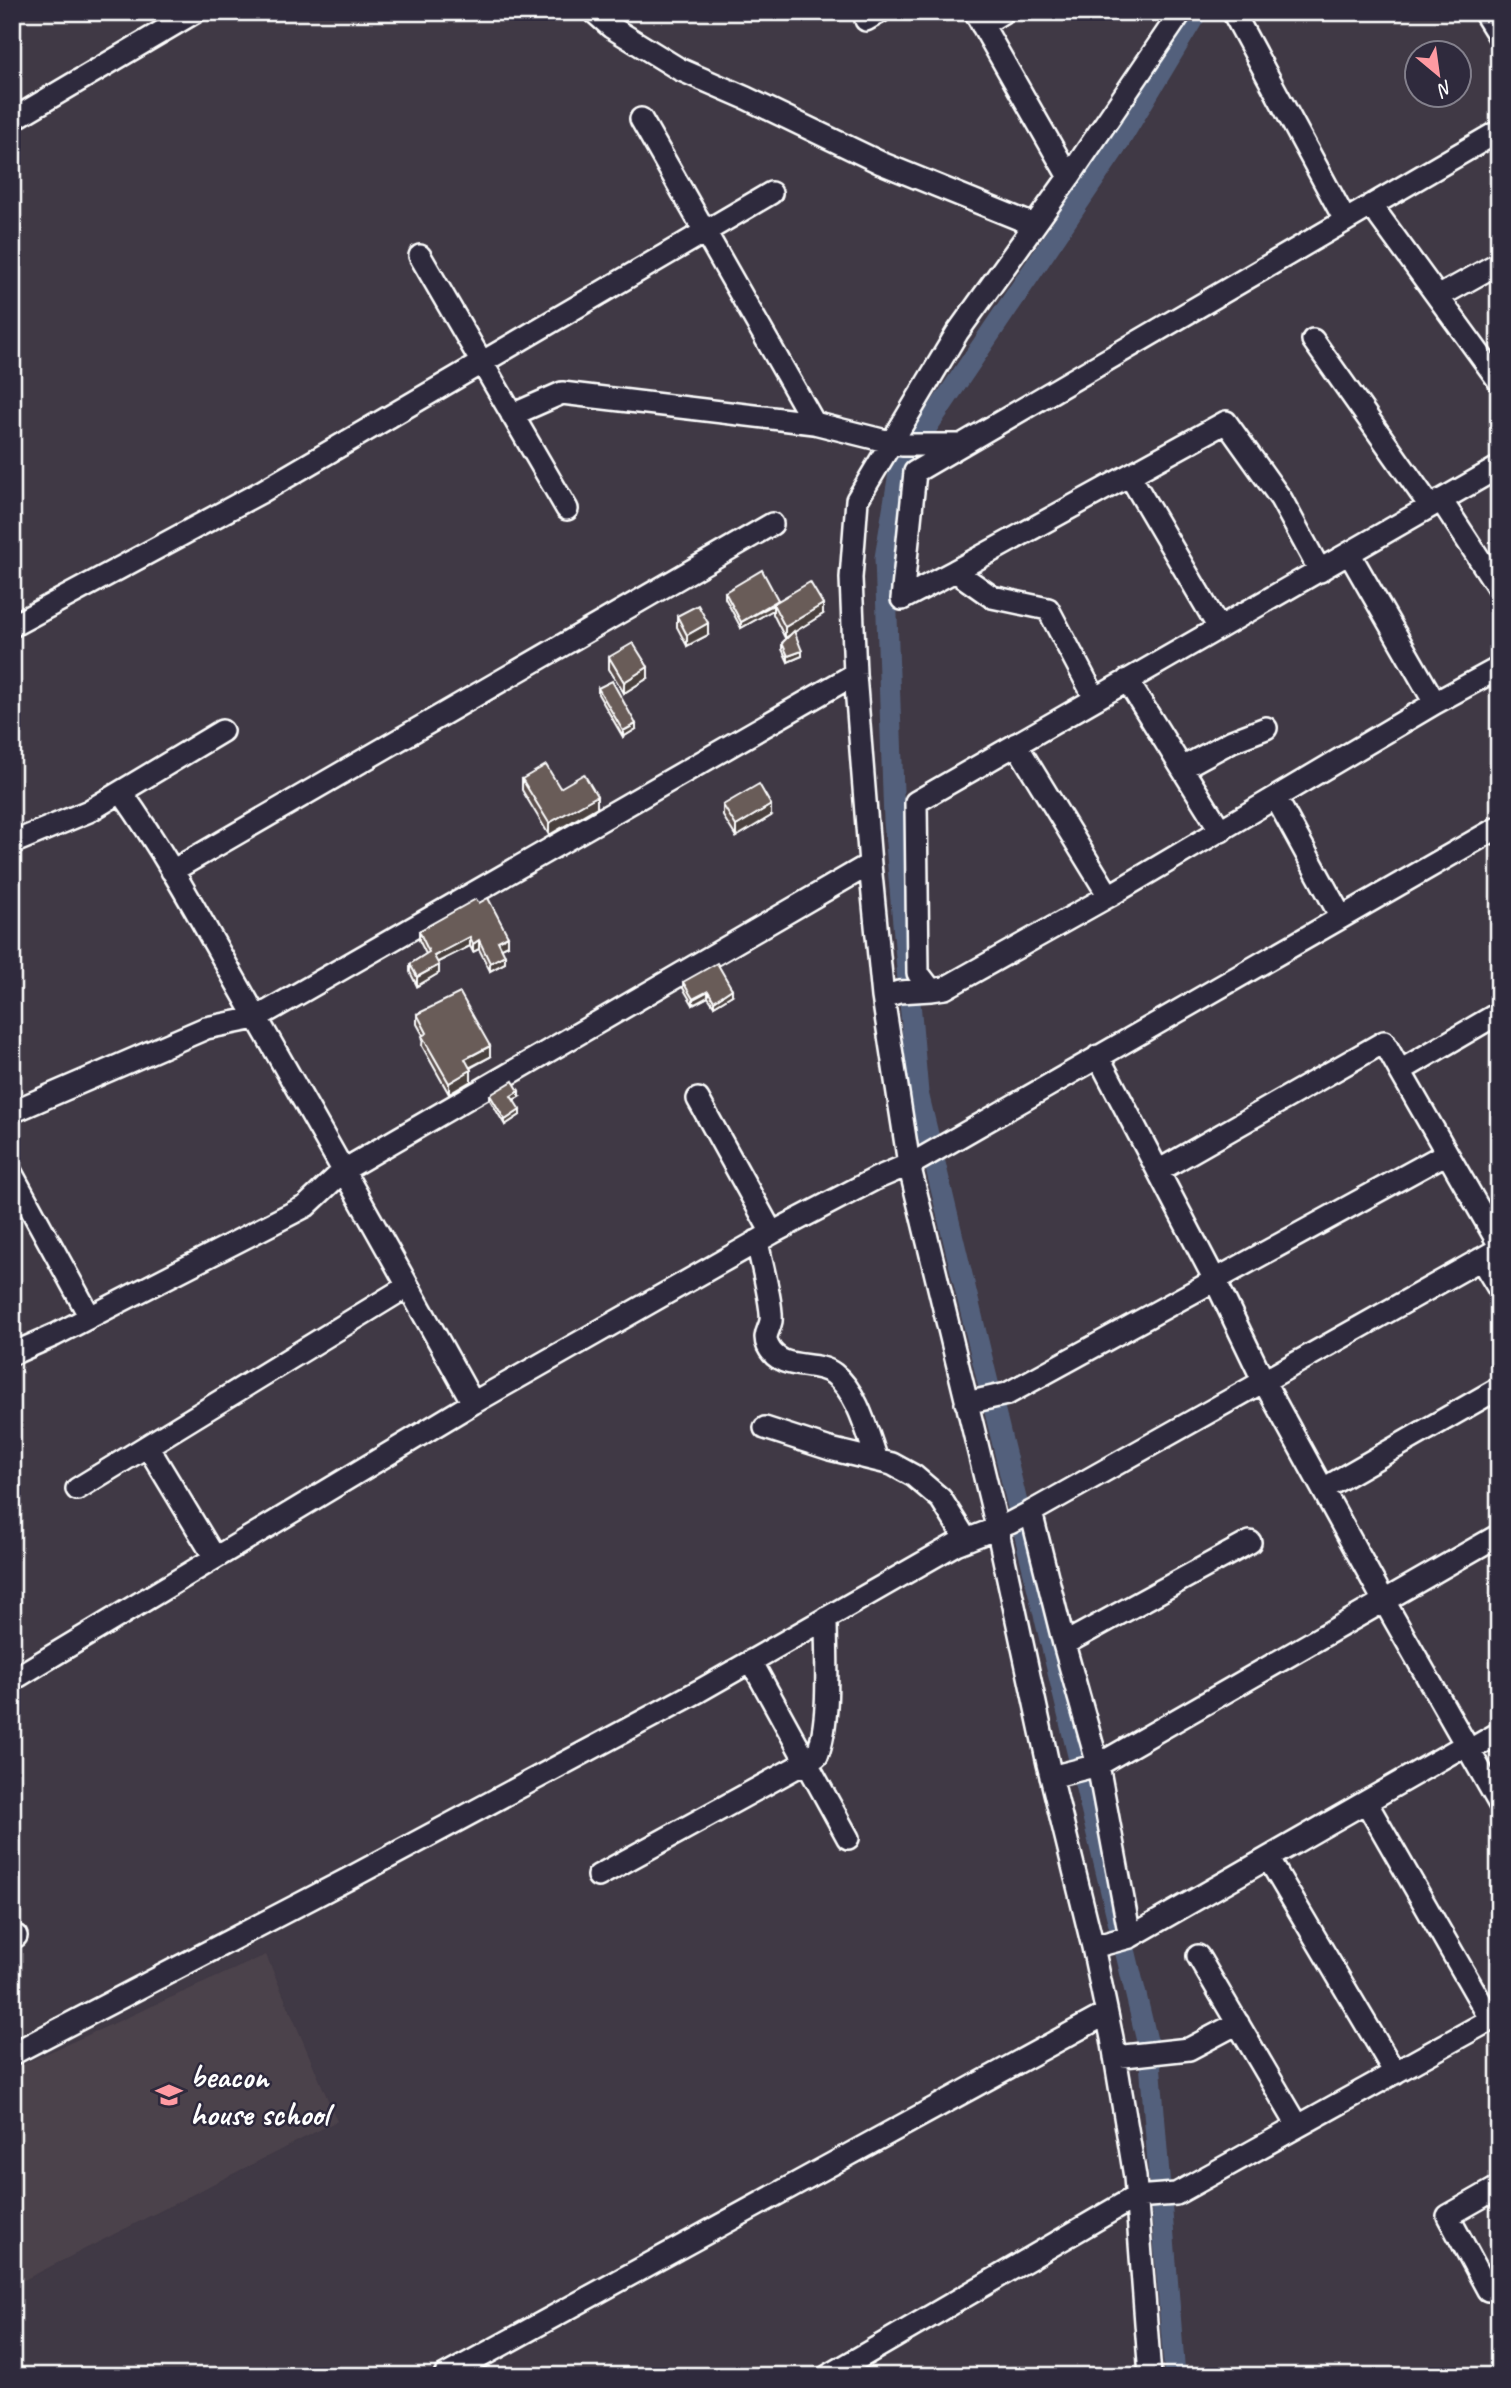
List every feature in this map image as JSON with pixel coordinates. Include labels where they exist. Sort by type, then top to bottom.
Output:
[{"type":"street","points":[[12,120],[195,12]]},
{"type":"street","points":[[594,12],[611,27],[679,69],[881,163],[1034,225]]},
{"type":"street","points":[[1003,12],[978,18],[1069,177]]},
{"type":"street","points":[[1150,2376],[1144,2196],[1135,2177],[1106,2014],[1101,1945],[1058,1776],[976,1400],[913,1162],[908,992],[870,864],[855,674],[851,578],[857,500],[906,444],[957,333],[1069,177],[1181,12]]},
{"type":"street","points":[[1233,12],[1345,220]]},
{"type":"street","points":[[1484,12],[1499,36]]},
{"type":"street","points":[[642,119],[814,423]]},
{"type":"street","points":[[1320,571],[1281,499],[1226,422],[902,600],[915,472],[1499,131]]},
{"type":"street","points":[[12,626],[261,492],[771,193]]},
{"type":"street","points":[[1371,205],[1499,381]]},
{"type":"street","points":[[421,256],[567,509]]},
{"type":"street","points":[[1438,298],[1499,264]]},
{"type":"street","points":[[1313,340],[1499,589]]},
{"type":"street","points":[[512,415],[562,394],[814,423],[906,444],[962,445]]},
{"type":"street","points":[[908,992],[918,973],[916,802],[1499,467]]},
{"type":"street","points":[[1130,476],[1219,628]]},
{"type":"street","points":[[172,871],[772,524]]},
{"type":"street","points":[[1349,553],[1435,703]]},
{"type":"street","points":[[955,571],[992,597],[1048,609],[1095,698]]},
{"type":"street","points":[[908,992],[945,988],[1110,896],[1435,703],[1499,668]]},
{"type":"street","points":[[12,1112],[206,1028],[256,1018],[855,674]]},
{"type":"street","points":[[1127,680],[1221,831]]},
{"type":"street","points":[[1182,768],[1232,741],[1266,728]]},
{"type":"street","points":[[12,843],[89,811],[222,731]]},
{"type":"street","points":[[1016,744],[1110,896]]},
{"type":"street","points":[[122,793],[146,826],[172,871],[344,1170],[473,1402]]},
{"type":"street","points":[[1276,798],[1341,917]]},
{"type":"street","points":[[12,1679],[473,1402],[764,1237],[913,1162],[1499,827]]},
{"type":"street","points":[[12,1354],[306,1206],[344,1170],[870,864]]},
{"type":"street","points":[[1400,1071],[1498,1014]]},
{"type":"street","points":[[1158,1171],[1384,1042],[1447,1153],[1493,1251],[1499,1289]]},
{"type":"street","points":[[1098,1056],[1216,1280],[1264,1382],[1499,1803]]},
{"type":"street","points":[[698,1098],[764,1237],[771,1320],[765,1337],[769,1349],[785,1363],[833,1373],[856,1405],[877,1460]]},
{"type":"street","points":[[976,1400],[1007,1394],[1447,1153]]},
{"type":"street","points":[[12,1174],[90,1317]]},
{"type":"street","points":[[12,2054],[348,1879],[751,1661],[966,1539],[1031,1512],[1493,1251]]},
{"type":"street","points":[[77,1489],[408,1286]]},
{"type":"street","points":[[1322,1489],[1499,1388]]},
{"type":"street","points":[[765,1428],[830,1449],[892,1464],[914,1476],[941,1499],[966,1539]]},
{"type":"street","points":[[148,1447],[215,1558]]},
{"type":"street","points":[[1031,1512],[1098,1765],[1130,1937]]},
{"type":"street","points":[[1058,1776],[1098,1765],[1499,1535]]},
{"type":"street","points":[[1064,1644],[1250,1542]]},
{"type":"street","points":[[597,1876],[817,1756],[822,1744],[826,1618]]},
{"type":"street","points":[[751,1661],[849,1838]]},
{"type":"street","points":[[1101,1945],[1130,1937],[1366,1802],[1499,1733]]},
{"type":"street","points":[[828,2376],[1144,2196],[1176,2194],[1495,2017],[1366,1802]]},
{"type":"street","points":[[1268,1858],[1395,2073]]},
{"type":"street","points":[[1198,1956],[1298,2126]]},
{"type":"street","points":[[445,2376],[1106,2014]]},
{"type":"street","points":[[1115,2057],[1189,2049],[1238,2023]]},
{"type":"street","points":[[1488,2290],[1448,2216],[1499,2187]]},
{"type":"shaded area","name":"beacon house school","points":[[266,1955],[337,2121],[12,2286],[12,2069]]},
{"type":"building","points":[[762,570],[778,600],[741,622],[725,592]]},
{"type":"building","points":[[810,582],[823,604],[785,627],[773,604]]},
{"type":"building","points":[[698,605],[708,623],[687,635],[677,616]]},
{"type":"building","points":[[794,631],[802,651],[788,656],[782,643]]},
{"type":"building","points":[[633,643],[648,667],[624,682],[609,657]]},
{"type":"building","points":[[612,681],[636,724],[623,731],[598,688]]},
{"type":"building","points":[[546,765],[560,788],[584,774],[597,796],[549,823],[522,779]]},
{"type":"building","points":[[759,784],[771,805],[736,826],[723,805]]},
{"type":"building","points":[[488,898],[508,936],[498,941],[505,955],[490,963],[479,940],[473,944],[470,937],[434,956],[439,965],[417,977],[410,964],[429,952],[419,931],[476,899],[479,903]]},
{"type":"building","points":[[717,963],[732,989],[714,1001],[708,991],[693,999],[683,982]]},
{"type":"building","points":[[460,993],[490,1046],[465,1059],[471,1070],[449,1083],[422,1036],[427,1033],[417,1014]]},
{"type":"building","points":[[513,1081],[519,1091],[511,1096],[520,1110],[505,1120],[490,1095]]},
{"type":"waterway","points":[[1175,2376],[1149,2049],[918,1093],[894,821],[885,558],[900,467],[1114,150],[1197,12]]},
{"type":"place","name":"beacon house school","points":[[169,2095]]}]
